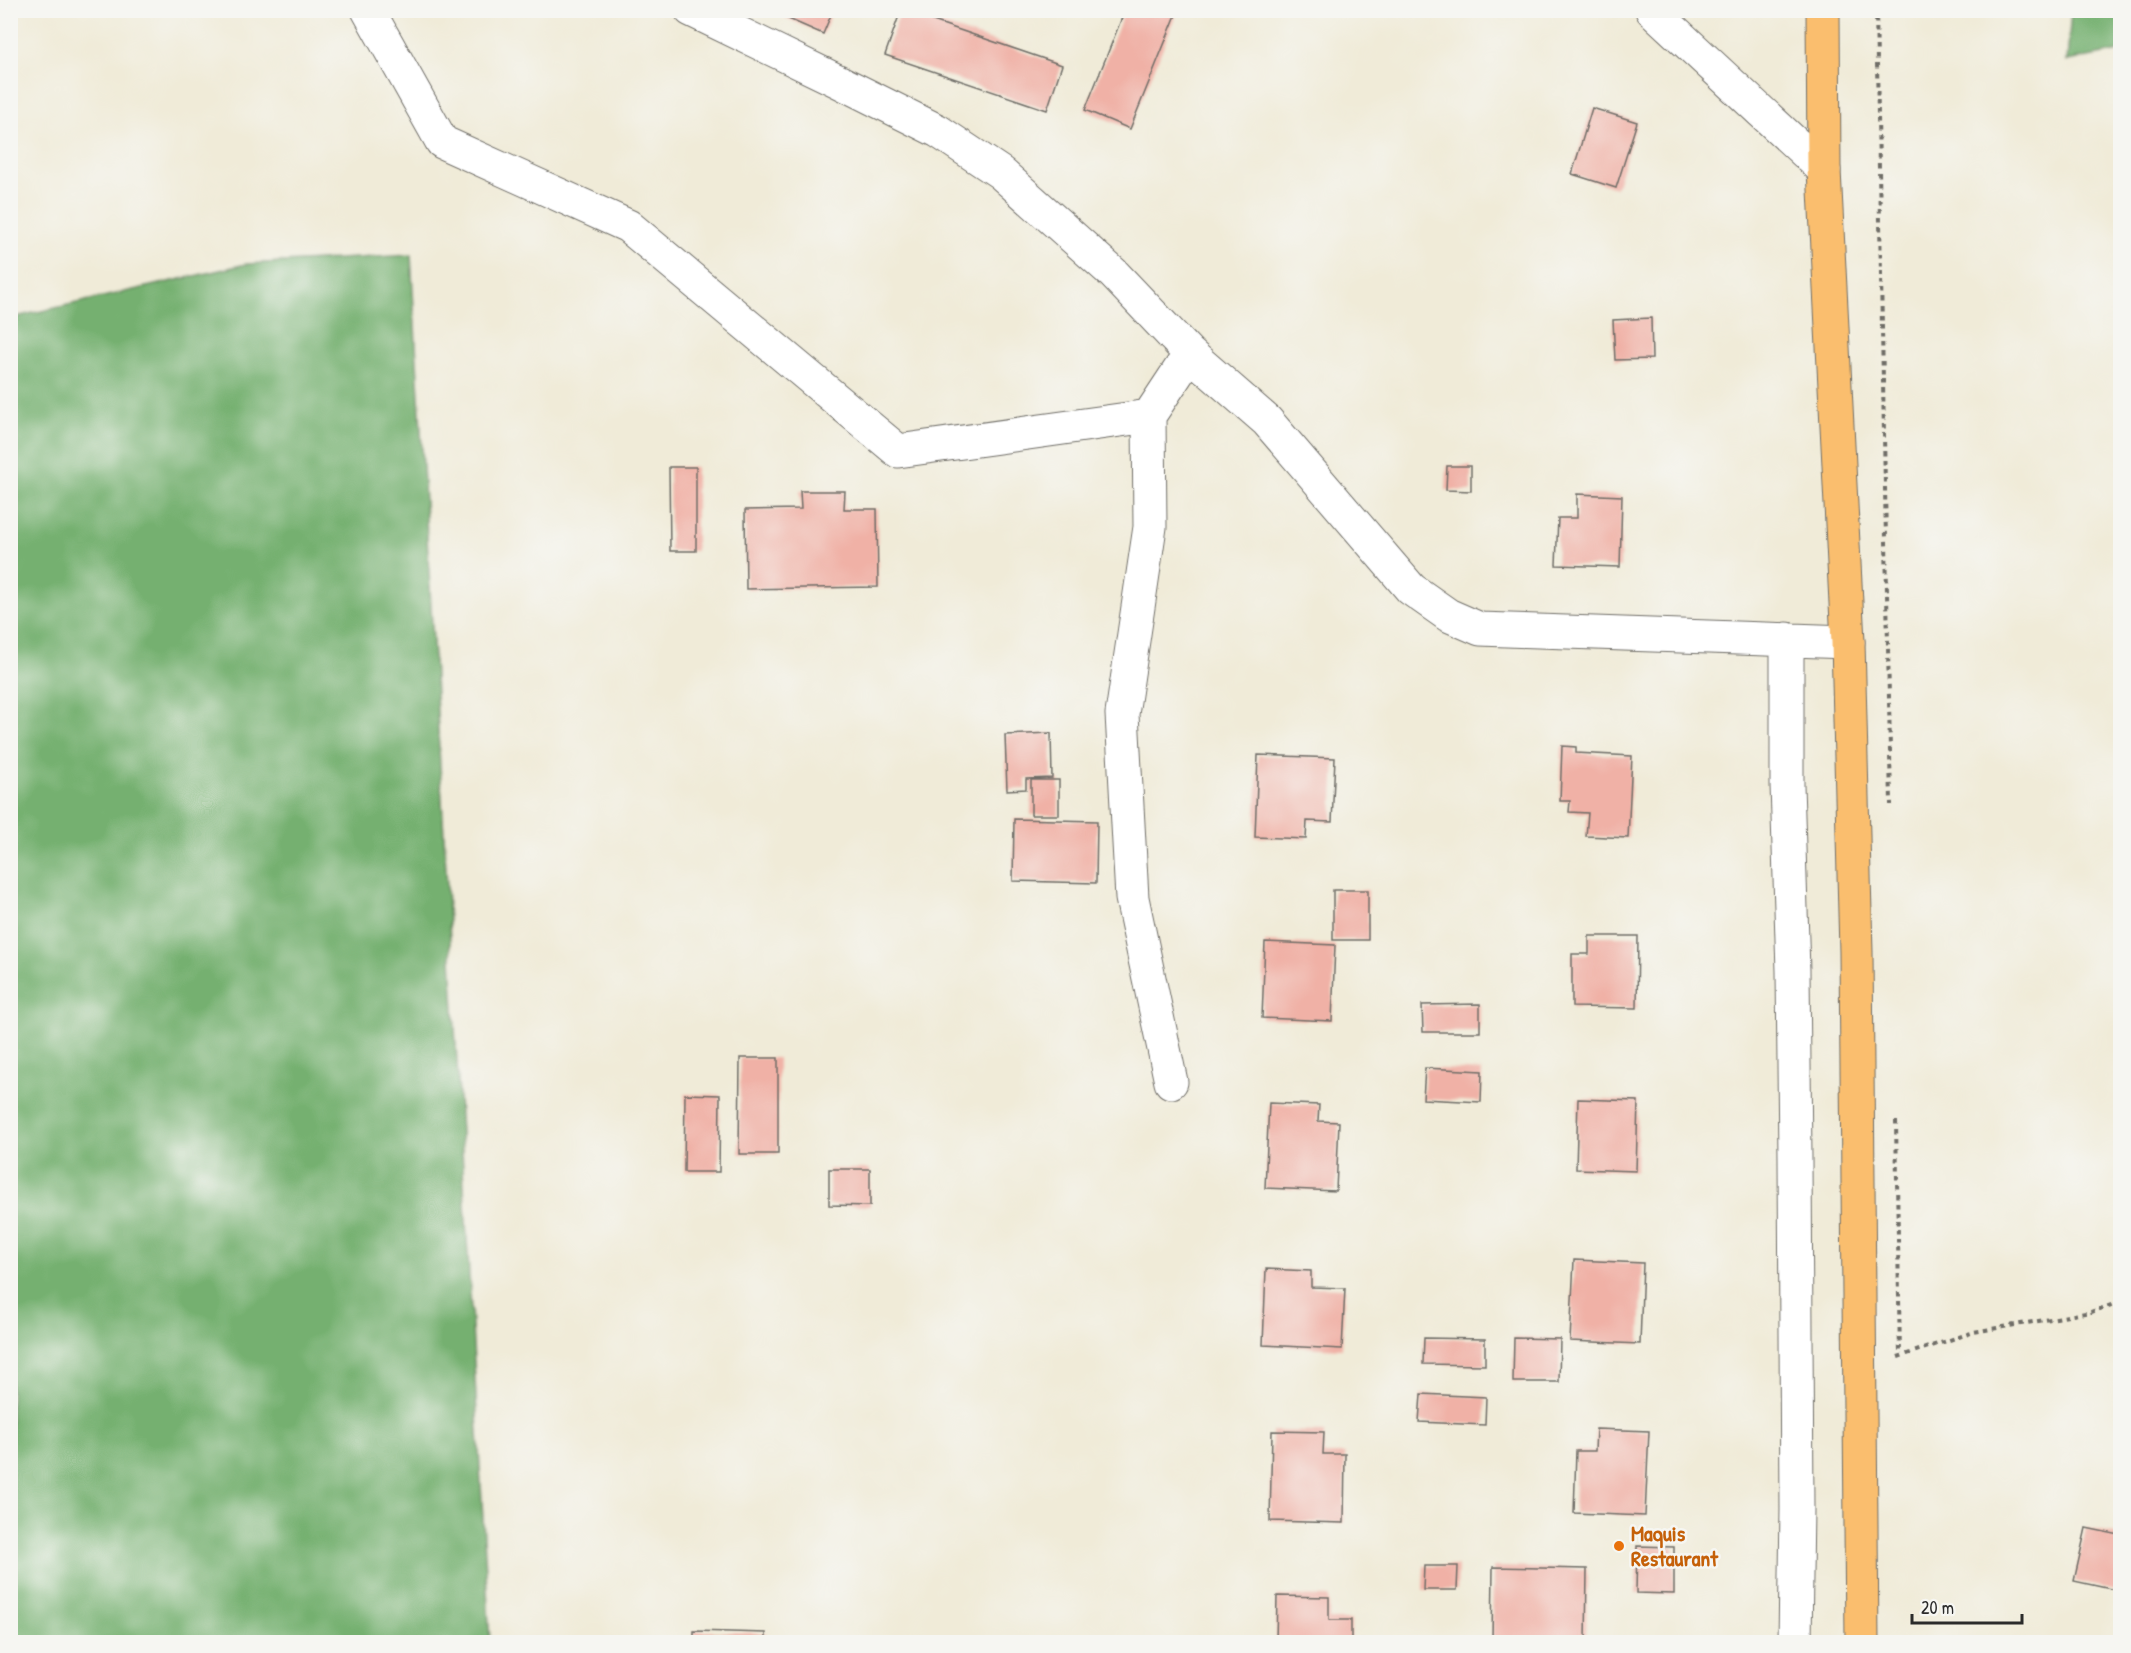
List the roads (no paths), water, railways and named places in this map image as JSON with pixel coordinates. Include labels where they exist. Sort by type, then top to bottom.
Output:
[{"type":"highway","points":[[1823,10],[1824,170],[1848,642],[1856,952],[1862,1642]]},
{"type":"street","points":[[368,10],[442,142],[628,226],[898,451],[1149,416]]},
{"type":"street","points":[[691,10],[938,131],[1001,173],[1113,273],[1190,354],[1267,421],[1411,589],[1448,615],[1480,629],[1848,642]]},
{"type":"street","points":[[1652,10],[1824,170]]},
{"type":"street","points":[[1171,1082],[1132,898],[1122,714],[1150,527],[1149,416],[1190,354]]},
{"type":"street","points":[[1787,639],[1787,785],[1793,971],[1795,1146],[1797,1497],[1795,1642]]},
{"type":"place","name":"Maquis Restaurant","points":[[1619,1546]]}]
